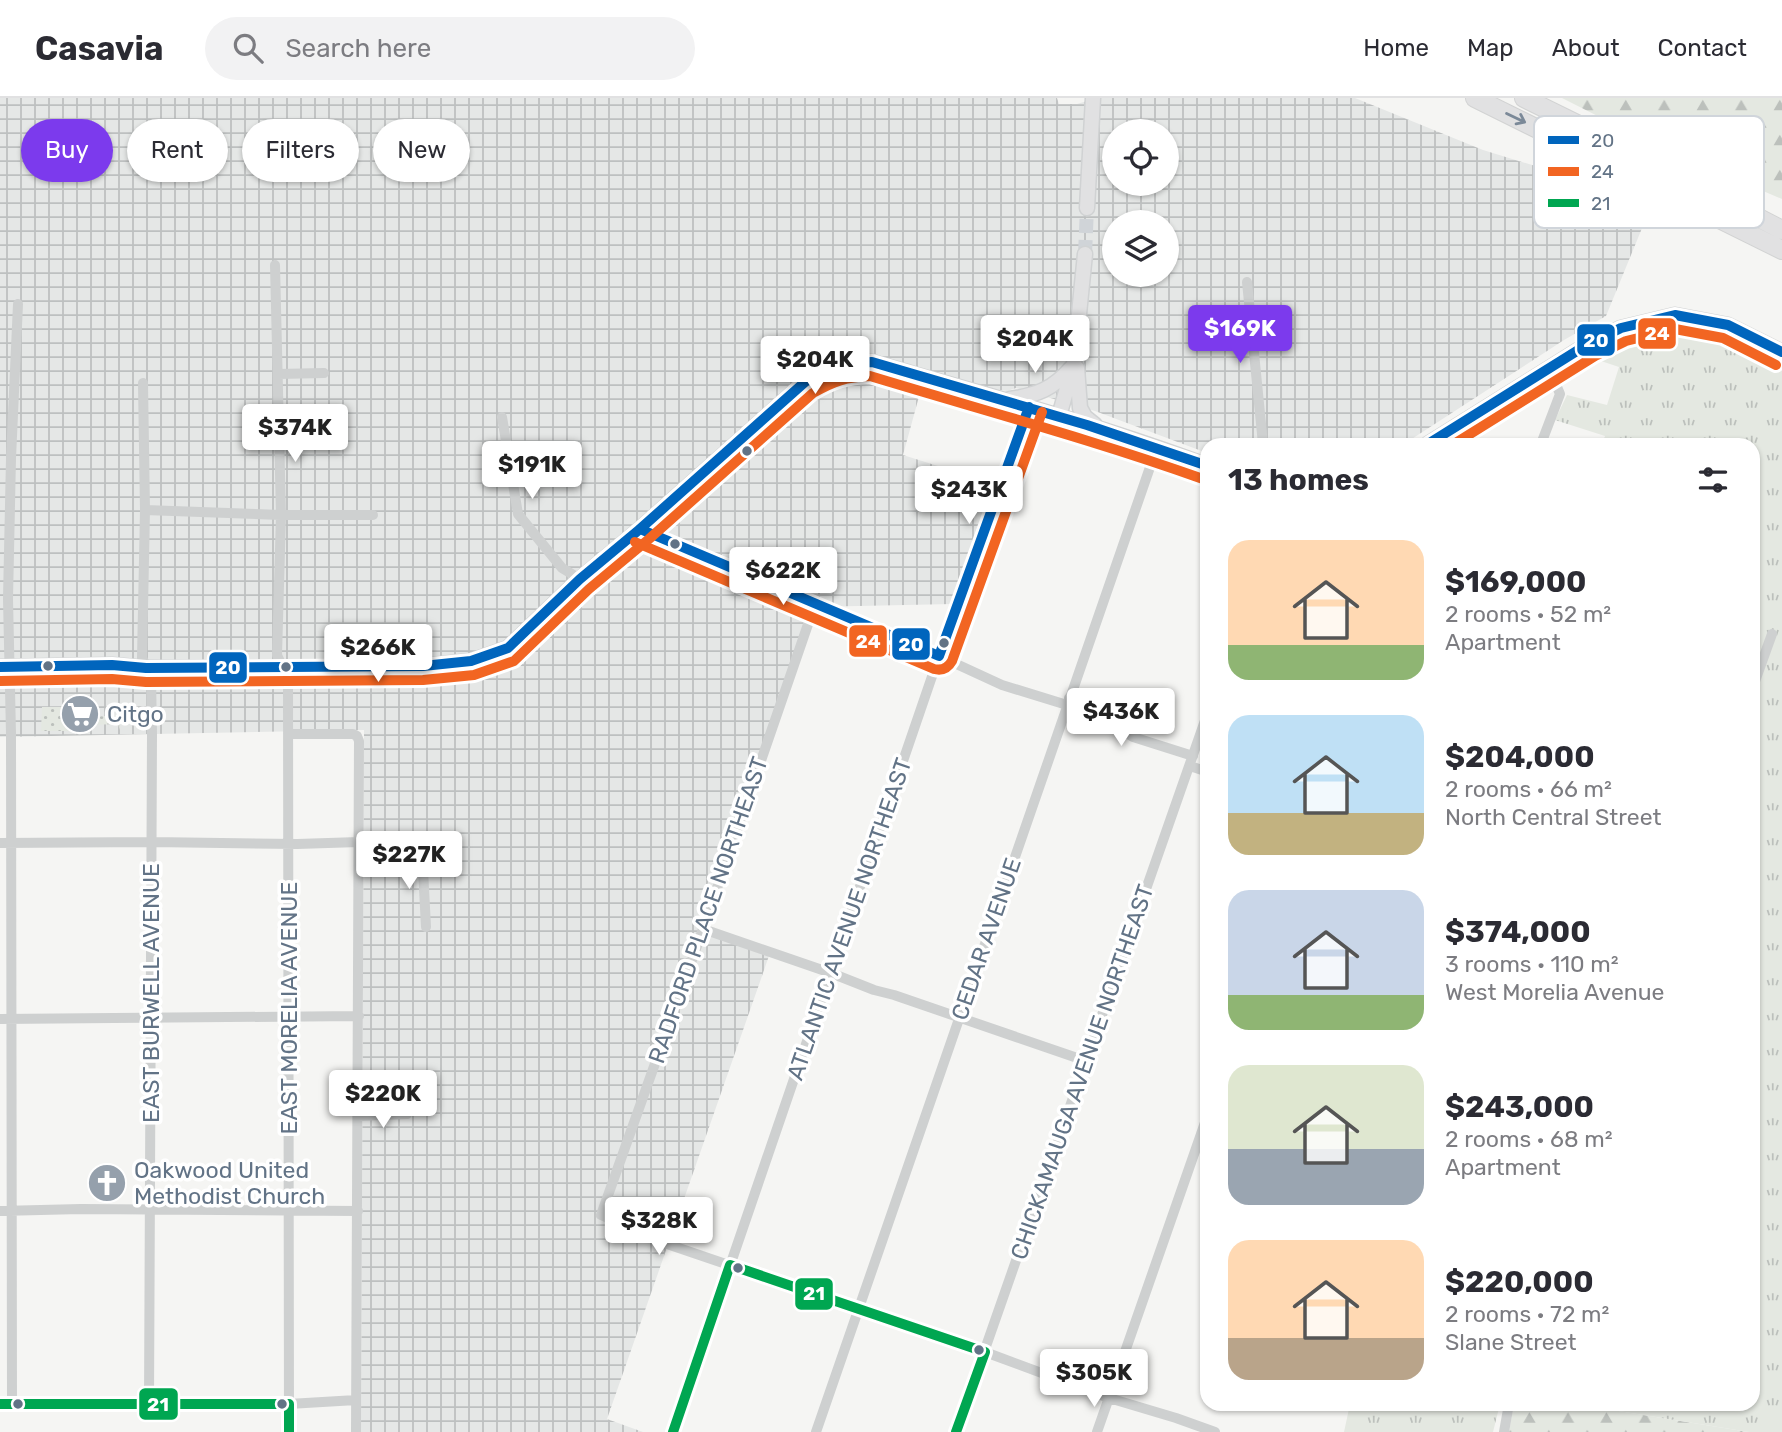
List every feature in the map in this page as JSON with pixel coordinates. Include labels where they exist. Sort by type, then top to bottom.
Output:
[{"type":"highway","points":[[1475,98],[1534,127]]},
{"type":"highway","points":[[1524,98],[1561,116]]},
{"type":"highway","points":[[1764,221],[1782,230]]},
{"type":"highway","points":[[1738,228],[1782,250]]},
{"type":"main road","points":[[1087,208],[1093,98]]},
{"type":"main road","points":[[1059,416],[1075,361],[1085,254]]},
{"type":"main road","points":[[1438,438],[1588,344],[1621,328],[1675,315],[1728,325],[1782,352]]},
{"type":"main road","points":[[1004,400],[1044,390],[1060,380],[1075,361]]},
{"type":"main road","points":[[1075,361],[1080,408],[1099,428]]},
{"type":"main road","points":[[5,667],[423,666],[471,661],[508,648],[580,579],[793,392],[816,375],[836,365],[858,362],[882,365],[1099,428],[1200,463]]},
{"type":"street","name":"EAST MORELIA AVENUE","points":[[275,265],[281,515],[277,655],[288,679],[289,1432]]},
{"type":"street","points":[[1247,282],[1262,438]]},
{"type":"street","points":[[12,1404],[12,843],[5,667],[18,304]]},
{"type":"street","points":[[1543,438],[1559,394],[1549,368]]},
{"type":"street","points":[[278,374],[324,373]]},
{"type":"street","name":"EAST BURWELL AVENUE","points":[[143,383],[145,510],[142,657],[151,676],[152,842],[149,1403]]},
{"type":"street","name":"ATLANTIC AVENUE NORTHEAST","points":[[673,1432],[939,656],[1028,407]]},
{"type":"street","points":[[502,417],[518,514],[562,568],[580,579]]},
{"type":"street","name":"CEDAR AVENUE","points":[[816,1432],[1157,447]]},
{"type":"street","points":[[145,510],[373,515]]},
{"type":"street","points":[[640,529],[1002,685],[1068,701],[1133,737],[1200,767]]},
{"type":"street","name":"RADFORD PLACE NORTHEAST","points":[[730,1265],[667,1244],[601,1215],[815,604]]},
{"type":"street","points":[[1760,667],[1772,634]]},
{"type":"street","points":[[288,734],[353,734],[359,741],[356,1432]]},
{"type":"street","name":"CHICKAMAUGA AVENUE NORTHEAST","points":[[956,1432],[1200,735]]},
{"type":"street","points":[[0,843],[412,844],[422,850],[426,927]]},
{"type":"street","points":[[703,929],[1086,1061]]},
{"type":"street","points":[[0,1018],[359,1016]]},
{"type":"street","points":[[358,1116],[407,1114]]},
{"type":"street","points":[[1097,1432],[1200,1137]]},
{"type":"street","points":[[0,1211],[358,1210]]},
{"type":"street","points":[[730,1265],[985,1352],[1109,1398],[1215,1432]]},
{"type":"street","points":[[0,1404],[289,1404],[356,1400]]},
{"type":"street","points":[[1504,1432],[1508,1411]]},
{"type":"shaded area","points":[[0,98],[1057,98],[1059,104],[1077,104],[1097,98],[1355,98],[1483,150],[1534,166],[1534,228],[1642,228],[1606,316],[1564,340],[1413,438],[1200,438],[1200,450],[1095,411],[1016,388],[1007,391],[987,388],[926,371],[903,455],[995,484],[953,604],[811,607],[699,930],[770,953],[607,1419],[643,1432],[361,1432],[364,730],[0,737]]},
{"type":"green space","points":[[1562,98],[1782,98],[1782,199],[1764,191],[1764,116],[1598,116]]},
{"type":"green space","points":[[1642,328],[1705,334],[1746,346],[1782,363],[1782,1432],[1749,1432],[1618,1411],[1760,1411],[1760,438],[1604,438],[1605,436],[1555,420],[1567,395],[1607,405],[1619,367],[1583,355],[1611,338]]},
{"type":"green space","points":[[42,707],[66,707],[67,718],[119,715],[120,730],[118,724],[88,725],[83,731],[41,731]]},
{"type":"green space","points":[[1348,1411],[1498,1411],[1493,1432],[1344,1432]]},
{"type":"green space","points":[[1513,1411],[1618,1411],[1749,1432],[1509,1432]]},
{"type":"tunnel","points":[[1085,254],[1087,208]]},
{"type":"transit line","name":"20","points":[[1438,438],[1588,344],[1621,328],[1675,315],[1728,325],[1782,352]]},
{"type":"transit line","name":"24","points":[[1464,438],[1595,356],[1626,341],[1675,329],[1723,338],[1776,365]]},
{"type":"transit line","name":"20","points":[[0,667],[423,666],[471,661],[508,648],[580,579],[805,382],[830,369],[853,363],[872,362],[1087,425],[1200,463]]},
{"type":"transit line","name":"24","points":[[0,681],[423,680],[474,675],[514,661],[589,589],[813,393],[854,377],[870,376],[1079,438],[1200,478]]},
{"type":"transit line","name":"20","points":[[640,529],[939,656],[1029,407]]},
{"type":"transit line","name":"24","points":[[635,542],[934,669],[942,669],[952,661],[1042,412]]},
{"type":"transit line","name":"21","points":[[673,1432],[730,1265],[985,1352],[956,1432]]},
{"type":"transit line","name":"21","points":[[0,1404],[289,1404],[289,1432]]},
{"type":"place","name":"Citgo","points":[[80,714]]},
{"type":"place","name":"Oakwood United Methodist Church","points":[[107,1183]]}]
